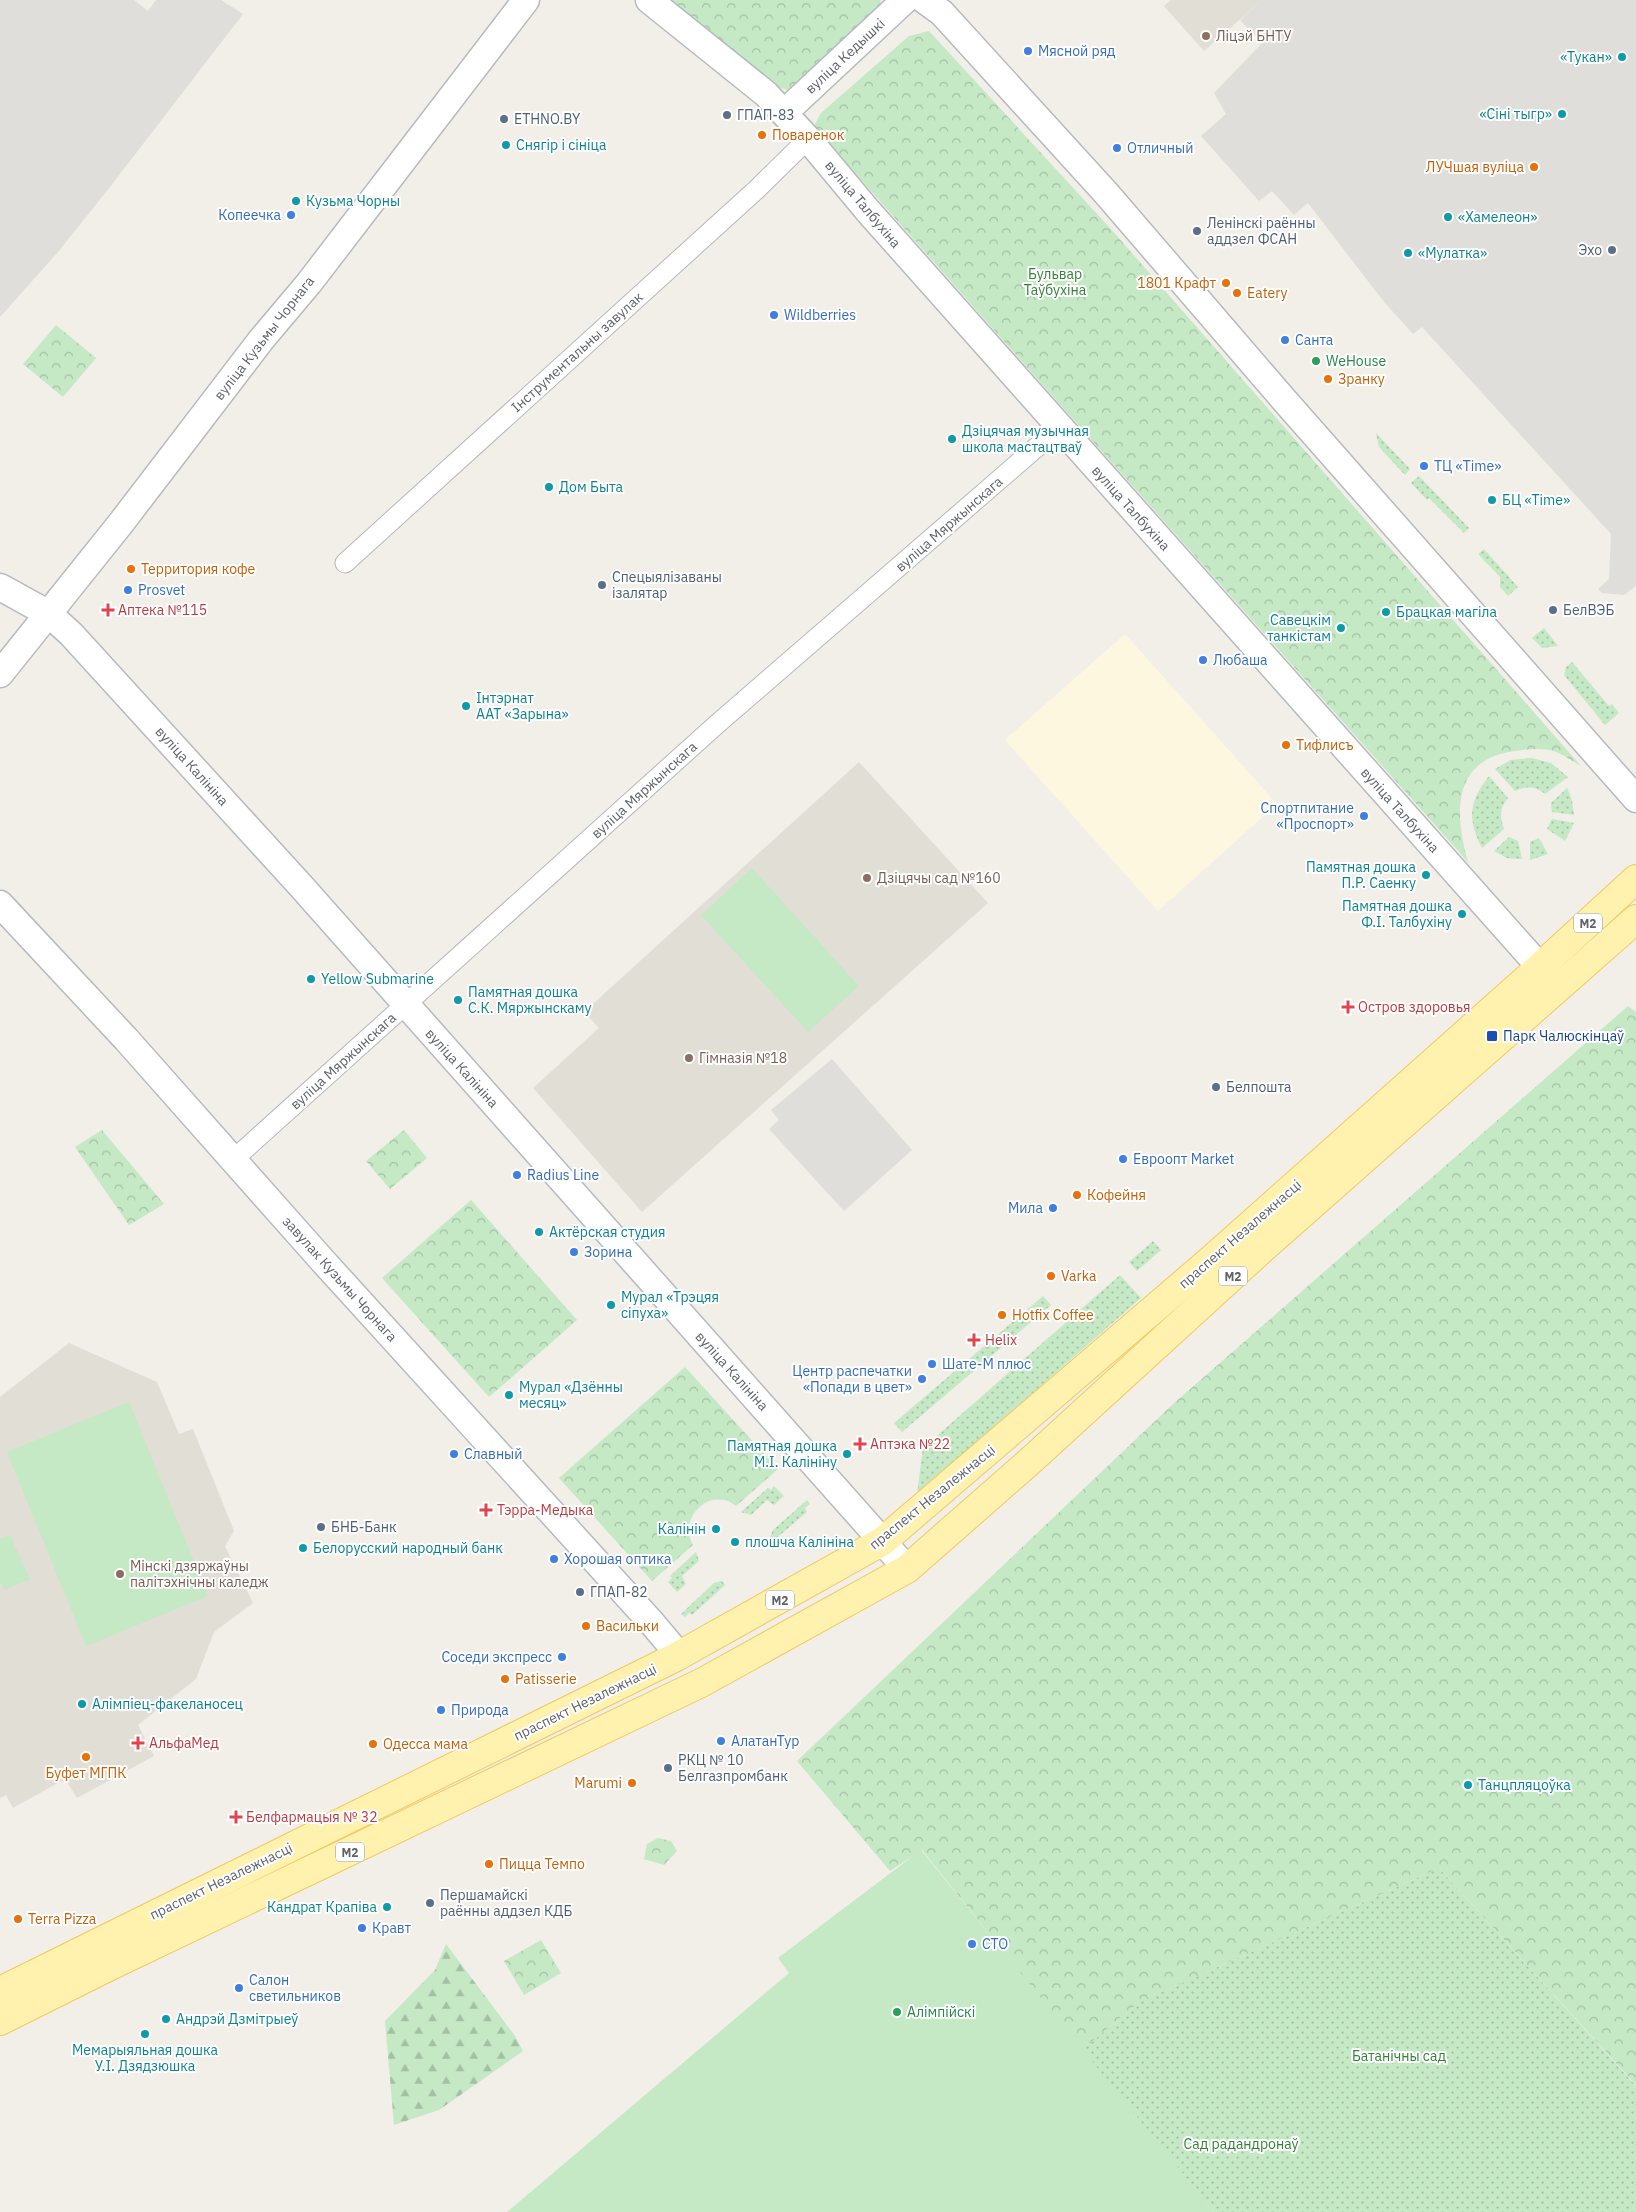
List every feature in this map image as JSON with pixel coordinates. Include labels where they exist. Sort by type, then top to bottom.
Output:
[{"type":"main road","name":"вуліца Кузьмы Чорнага","points":[[0,674],[49,614],[526,0]]},
{"type":"main road","name":"вуліца Талбухіна","points":[[649,0],[766,94],[784,113],[868,212],[1551,976]]},
{"type":"main road","name":"вуліца Кедышкі","points":[[784,113],[906,0]]},
{"type":"main road","points":[[924,0],[949,19],[1106,193],[1284,401],[1636,799]]},
{"type":"main road","name":"вуліца Калініна","points":[[0,587],[49,614],[71,634],[406,1004],[907,1569]]},
{"type":"main road","name":"праспект Незалежнасці","points":[[0,2021],[108,1967],[701,1683],[907,1569],[1551,976],[1636,879]]},
{"type":"main road","name":"завулак Кузьмы Чорнага","points":[[0,904],[234,1159],[322,1260],[652,1623],[673,1648],[676,1657]]},
{"type":"main road","name":"праспект Незалежнасці","points":[[0,1991],[676,1657],[883,1542],[1212,1259],[1551,976],[1636,919]]},
{"type":"street","name":"Інструментальны завулак","points":[[345,563],[756,190],[808,139]]},
{"type":"street","name":"вуліца Мяржынскага","points":[[234,1159],[716,725],[1060,427]]},
{"type":"shaded area","points":[[0,0],[134,0],[148,11],[156,0],[221,0],[243,14],[58,252],[0,317]]},
{"type":"shaded area","name":"Ліцэй БНТУ","points":[[1171,0],[1262,0],[1204,51],[1164,6]]},
{"type":"shaded area","points":[[1262,0],[1636,0],[1636,586],[1624,595],[1602,593],[1598,589],[1609,579],[1611,534],[1422,327],[1413,334],[1384,302],[1308,203],[1294,215],[1272,191],[1259,201],[1201,136],[1226,114],[1214,93],[1262,43],[1240,20]]},
{"type":"shaded area","points":[[1125,634],[1277,804],[1158,911],[1005,740]]},
{"type":"shaded area","name":"Гімназія №18","points":[[859,762],[988,903],[642,1212],[533,1088],[599,1028],[584,1012]]},
{"type":"shaded area","points":[[832,1059],[912,1150],[844,1211],[769,1129],[779,1120],[771,1110]]},
{"type":"shaded area","name":"Мінскі дзяржаўны палітэхнічны каледж","points":[[69,1343],[157,1382],[179,1434],[193,1429],[234,1531],[225,1546],[253,1603],[214,1632],[196,1679],[138,1725],[154,1756],[77,1798],[65,1779],[13,1808],[6,1795],[0,1798],[0,1397]]},
{"type":"green space","points":[[664,0],[881,0],[880,4],[797,84],[787,90],[778,87]]},
{"type":"green space","name":"Бульвар Таўбухіна","points":[[929,31],[1110,228],[1581,766],[1554,751],[1546,749],[1528,749],[1494,756],[1479,765],[1469,777],[1463,791],[1460,807],[1463,843],[1468,862],[817,130],[815,124],[821,113],[909,36]]},
{"type":"green space","points":[[56,325],[96,358],[63,397],[23,364]]},
{"type":"green space","points":[[1376,433],[1410,469],[1405,475],[1379,447]]},
{"type":"green space","points":[[1419,476],[1469,528],[1464,533],[1411,483]]},
{"type":"green space","points":[[1484,549],[1518,587],[1508,596],[1500,587],[1500,577],[1478,554]]},
{"type":"green space","points":[[1544,628],[1558,646],[1542,648],[1532,638]]},
{"type":"green space","points":[[1572,662],[1609,706],[1612,704],[1619,713],[1605,725],[1564,675],[1566,667]]},
{"type":"green space","points":[[1532,758],[1551,763],[1568,777],[1545,794],[1530,787],[1515,791],[1495,769],[1511,760]]},
{"type":"green space","points":[[1489,776],[1508,798],[1501,813],[1504,829],[1482,848],[1474,828],[1472,810],[1477,794]]},
{"type":"green space","points":[[1567,788],[1572,800],[1574,815],[1552,812],[1551,803]]},
{"type":"green space","points":[[1552,819],[1574,823],[1565,841],[1547,829]]},
{"type":"green space","points":[[1509,837],[1518,841],[1522,859],[1507,858],[1494,851]]},
{"type":"green space","points":[[1539,838],[1548,854],[1530,860],[1530,842]]},
{"type":"green space","points":[[752,868],[859,986],[808,1032],[701,915]]},
{"type":"green space","name":"Парк Чалюскінцаў","points":[[1628,1006],[1636,1012],[1636,2085],[1439,1868],[1139,2002],[1082,2050],[922,1850],[890,1871],[797,1761],[1173,1404]]},
{"type":"green space","points":[[102,1130],[164,1204],[129,1225],[75,1147]]},
{"type":"green space","points":[[404,1130],[427,1158],[390,1189],[366,1161]]},
{"type":"green space","points":[[471,1200],[577,1320],[489,1397],[382,1278]]},
{"type":"green space","points":[[1153,1241],[1161,1250],[1137,1271],[1129,1262]]},
{"type":"green space","points":[[1120,1275],[1141,1298],[917,1494],[923,1448]]},
{"type":"green space","points":[[1043,1296],[1051,1305],[902,1432],[894,1423]]},
{"type":"green space","points":[[685,1367],[778,1469],[736,1506],[716,1499],[707,1502],[699,1508],[693,1515],[689,1525],[689,1535],[693,1545],[652,1581],[559,1478]]},
{"type":"green space","points":[[129,1402],[208,1596],[86,1646],[7,1452]]},
{"type":"green space","points":[[774,1486],[784,1496],[774,1505],[767,1500],[751,1515],[741,1512],[768,1488],[771,1490]]},
{"type":"green space","points":[[807,1500],[810,1504],[805,1508],[807,1512],[773,1541],[770,1538],[773,1530]]},
{"type":"green space","points":[[10,1535],[30,1579],[4,1590],[0,1580],[0,1539]]},
{"type":"green space","points":[[696,1552],[699,1561],[682,1576],[686,1584],[677,1592],[668,1582],[672,1578],[670,1576]]},
{"type":"green space","points":[[722,1581],[725,1585],[692,1615],[689,1613],[685,1617],[681,1614],[714,1583]]},
{"type":"green space","points":[[658,1838],[671,1841],[677,1851],[664,1865],[644,1859],[647,1844]]},
{"type":"green space","name":"Алімпійскі","points":[[921,1850],[1214,2212],[507,2212],[789,1973],[778,1958]]},
{"type":"green space","name":"Батанічны сад","points":[[1439,1868],[1636,2086],[1636,2212],[1214,2212],[1082,2050],[1139,2002]]},
{"type":"green space","points":[[541,1940],[561,1973],[524,1995],[504,1961]]},
{"type":"green space","points":[[446,1944],[515,2036],[523,2051],[439,2110],[394,2125],[385,2021],[435,1970]]},
{"type":"place","name":"Ліцэй БНТУ","points":[[1206,36]]},
{"type":"place","name":"Мясной ряд","points":[[1028,51]]},
{"type":"place","name":"«Тукан»","points":[[1622,57]]},
{"type":"place","name":"«Сіні тыгр»","points":[[1562,114]]},
{"type":"place","name":"ГПАП-83","points":[[727,115]]},
{"type":"place","name":"ETHNO.BY","points":[[504,119]]},
{"type":"place","name":"Поваренок","points":[[762,135]]},
{"type":"place","name":"Снягір і сініца","points":[[506,145]]},
{"type":"place","name":"Отличный","points":[[1117,148]]},
{"type":"place","name":"ЛУЧшая вуліца","points":[[1534,167]]},
{"type":"place","name":"Кузьма Чорны","points":[[296,201]]},
{"type":"place","name":"Копеечка","points":[[291,215]]},
{"type":"place","name":"«Хамелеон»","points":[[1448,217]]},
{"type":"place","name":"Ленінскі раённы аддзел ФСАН","points":[[1197,231]]},
{"type":"place","name":"Эхо","points":[[1612,250]]},
{"type":"place","name":"«Мулатка»","points":[[1408,253]]},
{"type":"place","name":"1801 Крафт","points":[[1226,283]]},
{"type":"place","name":"Eatery","points":[[1237,293]]},
{"type":"place","name":"Wildberries","points":[[774,315]]},
{"type":"place","name":"Санта","points":[[1285,340]]},
{"type":"place","name":"WeHouse","points":[[1316,361]]},
{"type":"place","name":"Зранку","points":[[1328,379]]},
{"type":"place","name":"Дзіцячая музычная школа мастацтваў","points":[[952,439]]},
{"type":"place","name":"ТЦ «Time»","points":[[1424,466]]},
{"type":"place","name":"Дом Быта","points":[[549,487]]},
{"type":"place","name":"БЦ «Time»","points":[[1492,500]]},
{"type":"place","name":"Территория кофе","points":[[131,569]]},
{"type":"place","name":"Спецыялізаваны ізалятар","points":[[602,585]]},
{"type":"place","name":"Prosvet","points":[[128,590]]},
{"type":"place","name":"Аптека №115","points":[[108,610]]},
{"type":"place","name":"БелВЭБ","points":[[1553,610]]},
{"type":"place","name":"Брацкая магіла","points":[[1386,612]]},
{"type":"place","name":"Савецкім танкістам","points":[[1341,628]]},
{"type":"place","name":"Любаша","points":[[1203,660]]},
{"type":"place","name":"Інтэрнат ААТ «Зарына»","points":[[466,706]]},
{"type":"place","name":"Тифлисъ","points":[[1286,745]]},
{"type":"place","name":"Спортпитание «Проспорт»","points":[[1364,816]]},
{"type":"place","name":"Памятная дошка П.Р. Саенку","points":[[1426,875]]},
{"type":"place","name":"Дзіцячы сад №160","points":[[867,878]]},
{"type":"place","name":"Памятная дошка Ф.І. Талбухіну","points":[[1462,914]]},
{"type":"place","name":"Yellow Submarine","points":[[311,979]]},
{"type":"place","name":"Памятная дошка С.К. Мяржынскаму","points":[[458,1000]]},
{"type":"place","name":"Остров здоровья","points":[[1348,1007]]},
{"type":"place","name":"Парк Чалюскінцаў","points":[[1492,1036]]},
{"type":"place","name":"Гімназія №18","points":[[689,1058]]},
{"type":"place","name":"Белпошта","points":[[1216,1087]]},
{"type":"place","name":"Евроопт Market","points":[[1123,1159]]},
{"type":"place","name":"Radius Line","points":[[517,1175]]},
{"type":"place","name":"Кофейня","points":[[1077,1195]]},
{"type":"place","name":"Мила","points":[[1053,1208]]},
{"type":"place","name":"Актёрская студия","points":[[539,1232]]},
{"type":"place","name":"Зорина","points":[[574,1252]]},
{"type":"place","name":"Varka","points":[[1051,1276]]},
{"type":"place","name":"Мурал «Трэцяя сіпуха»","points":[[611,1305]]},
{"type":"place","name":"Hotfix Coffee","points":[[1002,1315]]},
{"type":"place","name":"Helix","points":[[974,1340]]},
{"type":"place","name":"Шате-М плюс","points":[[932,1364]]},
{"type":"place","name":"Центр распечатки «Попади в цвет»","points":[[922,1379]]},
{"type":"place","name":"Мурал «Дзённы месяц»","points":[[509,1395]]},
{"type":"place","name":"Аптэка №22","points":[[860,1444]]},
{"type":"place","name":"Славный","points":[[454,1454]]},
{"type":"place","name":"Памятная дошка М.І. Калініну","points":[[847,1454]]},
{"type":"place","name":"Тэрра-Медыка","points":[[486,1510]]},
{"type":"place","name":"БНБ-Банк","points":[[321,1527]]},
{"type":"place","name":"Калінін","points":[[716,1529]]},
{"type":"place","name":"плошча Калініна","points":[[735,1542]]},
{"type":"place","name":"Белорусский народный банк","points":[[303,1548]]},
{"type":"place","name":"Хорошая оптика","points":[[554,1559]]},
{"type":"place","name":"Мінскі дзяржаўны палітэхнічны каледж","points":[[120,1574]]},
{"type":"place","name":"ГПАП-82","points":[[580,1592]]},
{"type":"place","name":"Васильки","points":[[586,1626]]},
{"type":"place","name":"Соседи экспресс","points":[[562,1657]]},
{"type":"place","name":"Patisserie","points":[[505,1679]]},
{"type":"place","name":"Алімпіец-факеланосец","points":[[82,1704]]},
{"type":"place","name":"Природа","points":[[441,1710]]},
{"type":"place","name":"АлатанТур","points":[[721,1741]]},
{"type":"place","name":"АльфаМед","points":[[138,1743]]},
{"type":"place","name":"Одесса мама","points":[[373,1744]]},
{"type":"place","name":"Буфет МГПК","points":[[86,1757]]},
{"type":"place","name":"РКЦ № 10 Белгазпромбанк","points":[[668,1768]]},
{"type":"place","name":"Marumi","points":[[632,1783]]},
{"type":"place","name":"Танцпляцоўка","points":[[1468,1785]]},
{"type":"place","name":"Белфармацыя № 32","points":[[236,1817]]},
{"type":"place","name":"Пицца Темпо","points":[[489,1864]]},
{"type":"place","name":"Першамайскі раённы аддзел КДБ","points":[[430,1903]]},
{"type":"place","name":"Кандрат Крапіва","points":[[387,1907]]},
{"type":"place","name":"Terra Pizza","points":[[18,1919]]},
{"type":"place","name":"Кравт","points":[[362,1928]]},
{"type":"place","name":"СТО","points":[[972,1944]]},
{"type":"place","name":"Салон светильников","points":[[239,1988]]},
{"type":"place","name":"Алімпійскі","points":[[897,2012]]},
{"type":"place","name":"Андрэй Дзмітрыеў","points":[[166,2019]]},
{"type":"place","name":"Мемарыяльная дошка У.І. Дзядзюшка","points":[[145,2034]]},
{"type":"park label","name":"Сад радандронаў","points":[[1241,2144]]}]
